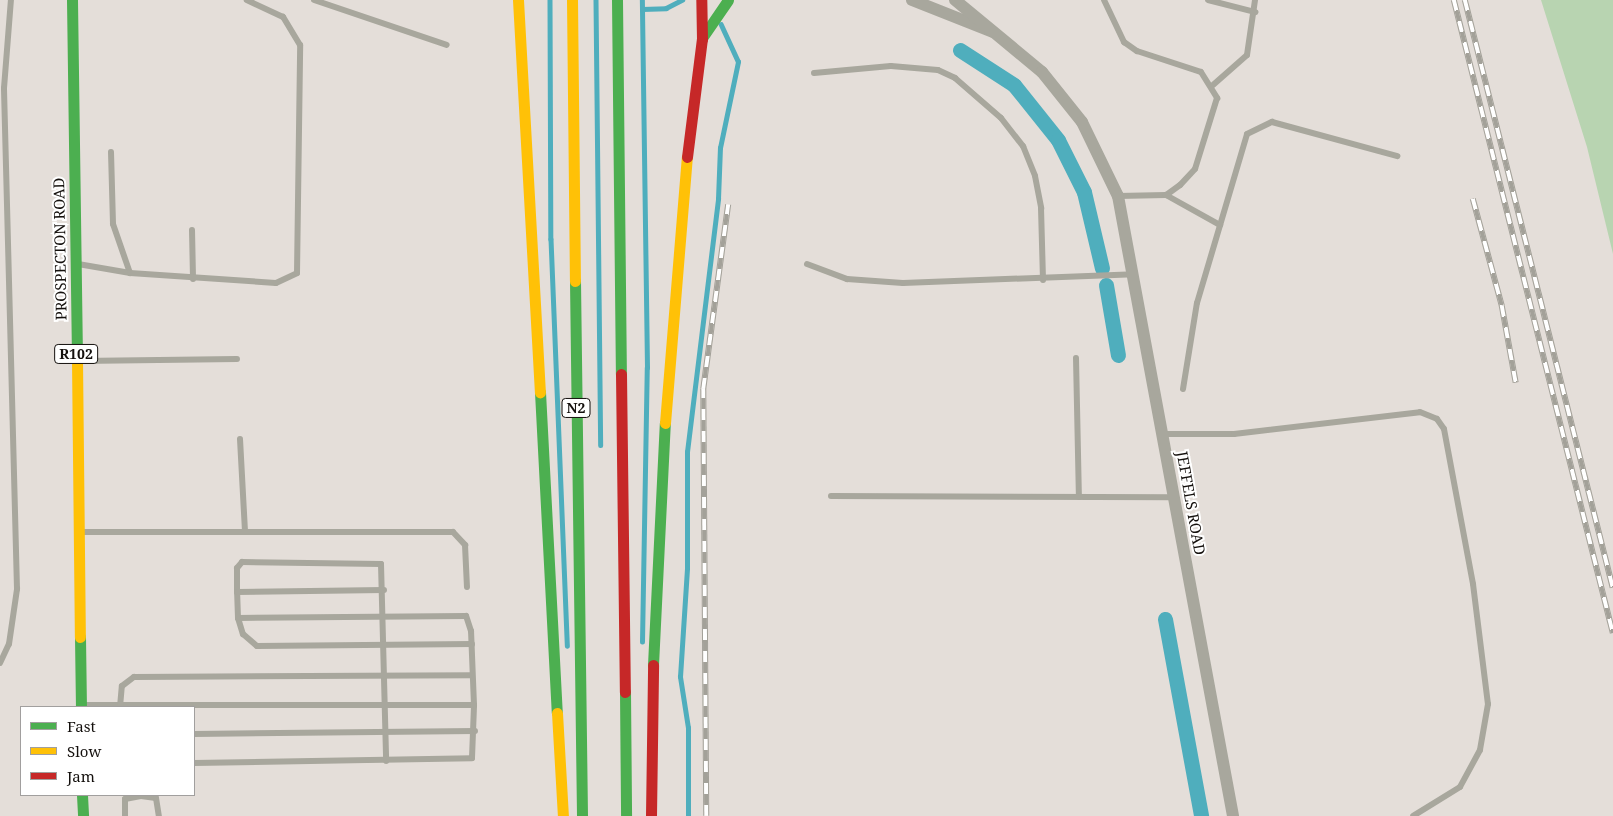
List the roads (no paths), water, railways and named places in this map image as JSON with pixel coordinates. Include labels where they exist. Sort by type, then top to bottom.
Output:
[{"type":"main road","name":"PROSPECTON ROAD","points":[[72,0],[81,706]]},
{"type":"main road","points":[[518,0],[563,816]]},
{"type":"main road","name":"N2","points":[[572,0],[582,816]]},
{"type":"main road","points":[[617,0],[626,816]]},
{"type":"main road","points":[[651,816],[655,566],[677,238],[702,39],[701,0]]},
{"type":"main road","points":[[702,39],[728,0]]},
{"type":"main road","points":[[82,796],[83,816]]},
{"type":"street","points":[[912,0],[998,33]]},
{"type":"street","name":"JEFFELS ROAD","points":[[955,0],[998,33],[1042,72],[1082,122],[1118,196],[1135,274],[1173,497],[1232,816]]},
{"type":"lane","points":[[0,663],[9,644],[17,589],[4,127],[11,0]]},
{"type":"lane","points":[[75,263],[130,273],[193,279],[284,282],[301,265],[300,45],[283,17],[247,0]]},
{"type":"lane","points":[[314,0],[447,45]]},
{"type":"lane","points":[[1104,0],[1124,42],[1137,51],[1187,65],[1213,85],[1216,108],[1194,169],[1166,195]]},
{"type":"lane","points":[[1208,0],[1255,12]]},
{"type":"lane","points":[[1213,85],[1247,54],[1255,12],[1255,0]]},
{"type":"lane","points":[[814,73],[891,66],[938,70],[955,78],[1002,118],[1023,146],[1035,176],[1041,208],[1043,280]]},
{"type":"lane","points":[[1183,389],[1197,303],[1243,140],[1263,124],[1272,122],[1398,156]]},
{"type":"lane","points":[[111,152],[113,224],[130,273]]},
{"type":"lane","points":[[1118,196],[1166,195],[1220,224]]},
{"type":"lane","points":[[192,230],[193,279]]},
{"type":"lane","points":[[807,264],[847,279],[871,282],[1043,280],[1135,274]]},
{"type":"lane","points":[[1076,358],[1079,497]]},
{"type":"lane","points":[[76,361],[237,359]]},
{"type":"lane","points":[[1162,434],[1234,434],[1420,412],[1437,419],[1444,429],[1476,603],[1488,704],[1480,750],[1460,787],[1413,816]]},
{"type":"lane","points":[[240,439],[246,532]]},
{"type":"lane","points":[[831,496],[1173,497]]},
{"type":"lane","points":[[79,532],[453,532],[465,545],[466,587]]},
{"type":"lane","points":[[386,761],[386,644],[384,572],[376,561],[249,562],[238,565],[238,618],[243,634],[257,646],[386,644],[472,644]]},
{"type":"lane","points":[[237,592],[384,590]]},
{"type":"lane","points":[[195,763],[468,759],[475,751],[472,644],[466,616],[238,618]]},
{"type":"lane","points":[[120,706],[122,686],[134,677],[472,675]]},
{"type":"lane","points":[[195,706],[474,705]]},
{"type":"lane","points":[[195,734],[475,731]]},
{"type":"lane","points":[[125,816],[125,799],[141,796],[156,798],[159,816]]},
{"type":"waterway","points":[[550,0],[551,239],[567,646]]},
{"type":"waterway","points":[[596,0],[601,445]]},
{"type":"waterway","points":[[642,0],[647,368],[642,642]]},
{"type":"waterway","points":[[642,9],[666,8],[682,0]]},
{"type":"waterway","points":[[688,816],[688,728],[680,677],[687,568],[687,452],[718,199],[720,148],[738,62],[721,25]]},
{"type":"waterway","points":[[960,50],[1014,85],[1058,140],[1084,192],[1102,268]]},
{"type":"waterway","points":[[1106,285],[1118,355]]},
{"type":"waterway","points":[[1165,619],[1201,816]]},
{"type":"railway","points":[[1454,0],[1613,633]]},
{"type":"railway","points":[[1465,0],[1613,588]]},
{"type":"railway","points":[[1473,199],[1502,306],[1516,383]]},
{"type":"railway","points":[[706,816],[703,389],[728,205]]}]
